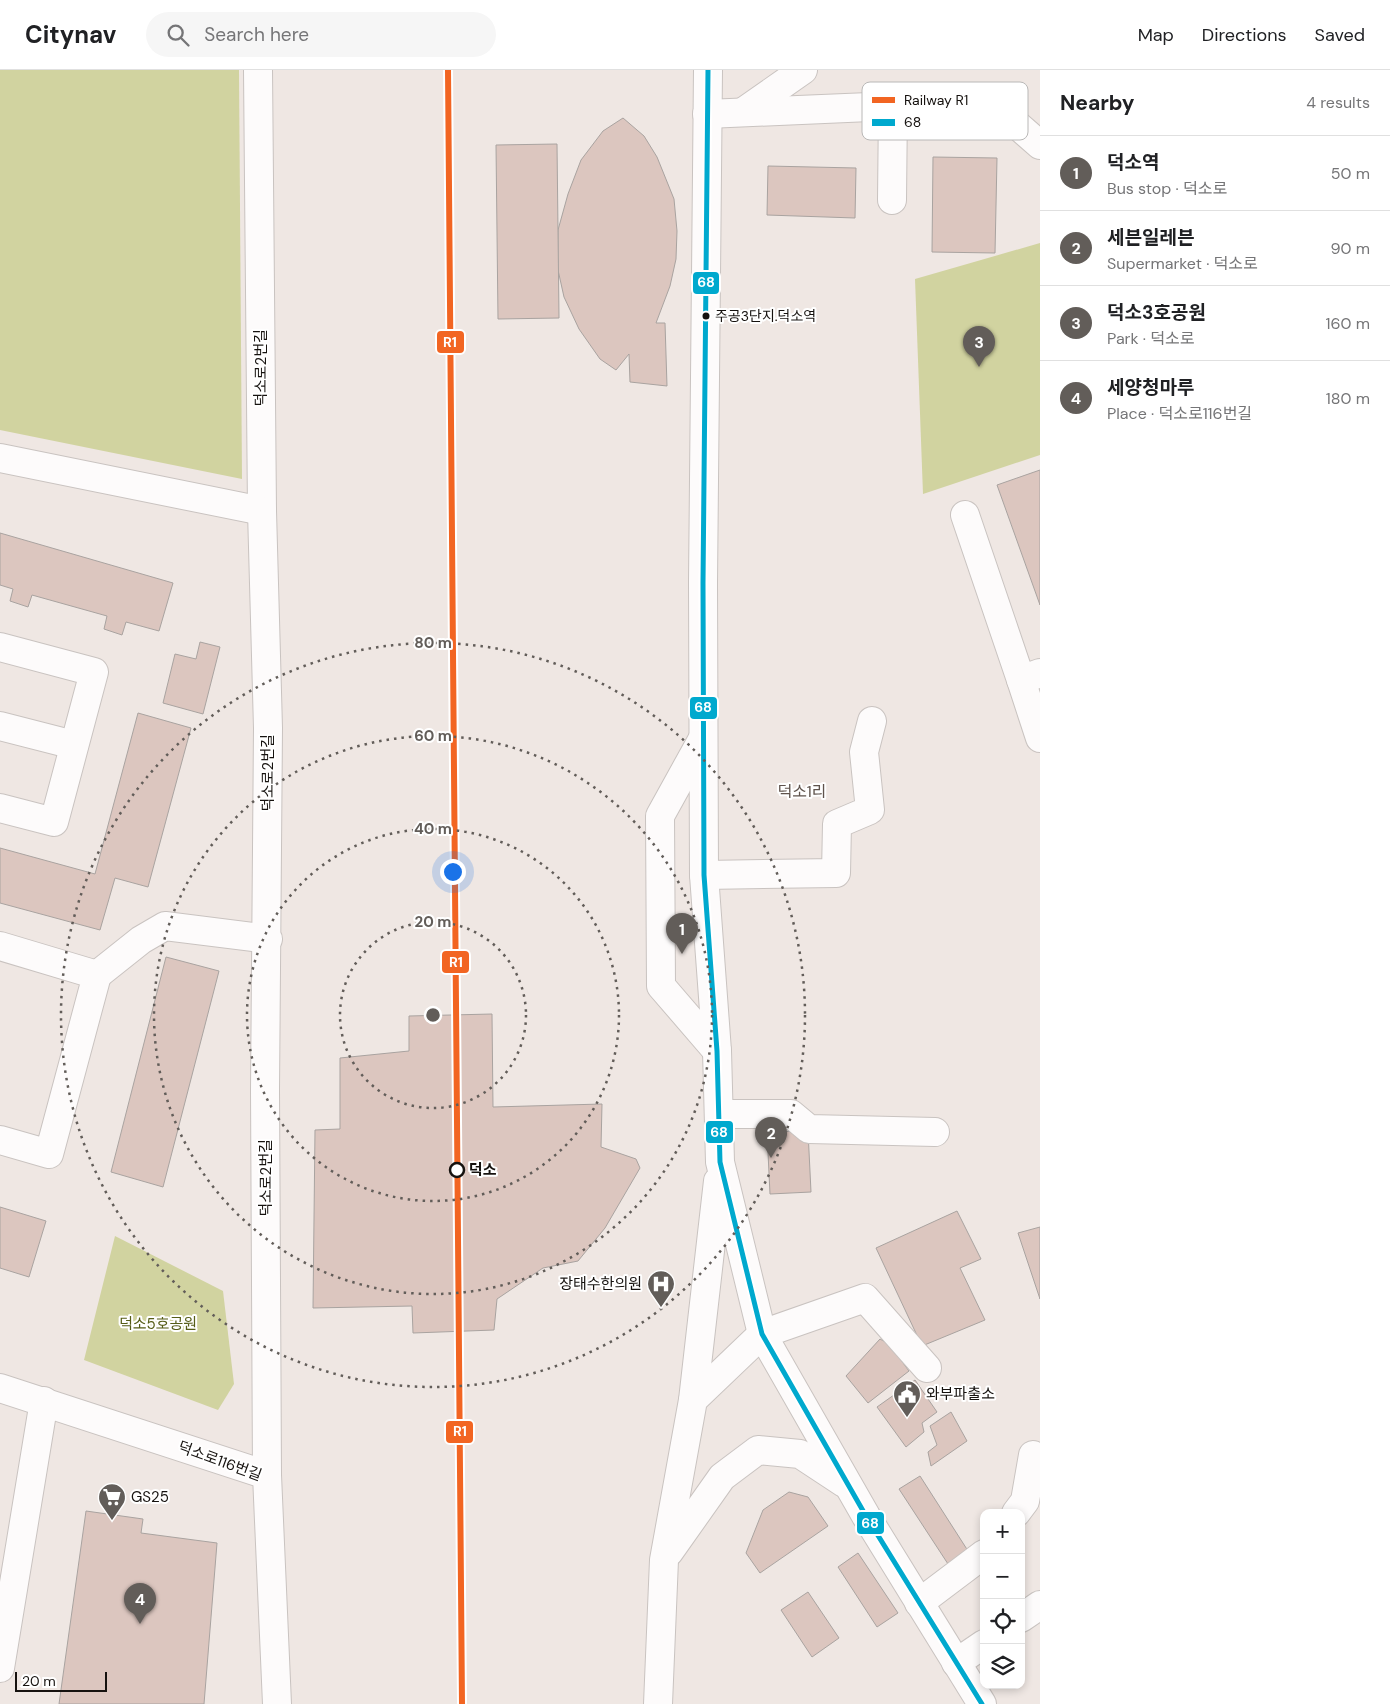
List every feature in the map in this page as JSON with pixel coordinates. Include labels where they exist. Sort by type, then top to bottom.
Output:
[{"type":"street","name":"덕소로2번길","points":[[258,70],[262,511],[268,728],[268,939],[265,1090],[267,1475]]},
{"type":"street","points":[[658,1704],[664,1560],[693,1400],[720,1162],[717,1051],[704,875],[708,70]]},
{"type":"street","points":[[742,112],[803,70]]},
{"type":"street","points":[[707,114],[862,107]]},
{"type":"street","points":[[1028,135],[1040,145]]},
{"type":"street","points":[[892,140],[892,200]]},
{"type":"street","points":[[0,458],[262,511]]},
{"type":"street","points":[[965,515],[1031,677],[1040,738]]},
{"type":"street","points":[[0,647],[94,672],[54,822],[0,808]]},
{"type":"street","points":[[704,875],[836,873],[837,824],[870,810],[864,752],[872,721]]},
{"type":"street","points":[[0,726],[74,745]]},
{"type":"street","points":[[704,737],[660,816],[661,986],[717,1051]]},
{"type":"street","points":[[0,1140],[49,1154],[97,975],[141,940],[165,926],[268,939]]},
{"type":"street","points":[[0,946],[97,975]]},
{"type":"street","points":[[720,1114],[791,1114],[809,1129],[935,1132]]},
{"type":"street","points":[[720,1162],[762,1334],[849,1486],[982,1704]]},
{"type":"street","points":[[693,1400],[762,1334],[865,1298],[927,1368]]},
{"type":"street","name":"덕소로116번길","points":[[0,1388],[267,1475],[277,1704]]},
{"type":"street","points":[[0,1668],[44,1401]]},
{"type":"street","points":[[664,1560],[722,1477],[758,1450],[800,1454],[849,1486]]},
{"type":"street","points":[[1019,1509],[1025,1501],[1033,1455]]},
{"type":"street","points":[[919,1603],[980,1557]]},
{"type":"street","points":[[1025,1615],[1040,1604]]},
{"type":"street","points":[[956,1663],[980,1647]]},
{"type":"green space","points":[[0,70],[239,70],[242,479],[0,430]]},
{"type":"green space","points":[[1040,243],[1040,455],[923,494],[915,279]]},
{"type":"green space","name":"덕소5호공원","points":[[115,1236],[223,1291],[234,1384],[218,1410],[84,1360]]},
{"type":"building","points":[[623,118],[644,136],[657,157],[674,199],[677,231],[676,259],[670,286],[656,323],[665,323],[667,386],[630,382],[629,354],[616,370],[600,359],[579,329],[564,297],[558,270],[558,230],[568,194],[581,160],[603,131]]},
{"type":"building","points":[[557,144],[559,318],[498,319],[496,145]]},
{"type":"building","points":[[933,157],[997,158],[995,253],[932,252]]},
{"type":"building","points":[[768,166],[856,168],[855,218],[767,215]]},
{"type":"building","points":[[1040,470],[1040,605],[997,485]]},
{"type":"building","points":[[0,533],[173,583],[159,631],[126,622],[122,635],[104,629],[107,616],[32,595],[28,607],[10,601],[13,589],[0,585]]},
{"type":"building","points":[[200,642],[220,647],[203,714],[163,703],[175,654],[196,659]]},
{"type":"building","points":[[138,713],[191,728],[148,887],[115,878],[100,930],[0,903],[0,848],[95,874]]},
{"type":"building","points":[[166,957],[219,971],[163,1187],[111,1172]]},
{"type":"building","points":[[492,1014],[493,1107],[602,1104],[601,1147],[636,1159],[640,1168],[605,1228],[578,1261],[543,1268],[497,1299],[494,1330],[413,1333],[412,1306],[313,1308],[315,1130],[340,1129],[340,1058],[409,1051],[409,1016]]},
{"type":"building","points":[[808,1131],[811,1192],[770,1194],[767,1132]]},
{"type":"building","points":[[0,1207],[46,1221],[29,1277],[0,1268]]},
{"type":"building","points":[[957,1211],[981,1259],[960,1268],[985,1320],[922,1346],[876,1248]]},
{"type":"building","points":[[1040,1227],[1040,1299],[1018,1233]]},
{"type":"building","points":[[880,1339],[889,1344],[909,1371],[868,1403],[846,1376]]},
{"type":"building","name":"와부파출소","points":[[915,1380],[937,1412],[922,1423],[924,1432],[906,1447],[877,1407]]},
{"type":"building","points":[[951,1412],[967,1441],[931,1466],[928,1452],[937,1445],[930,1426]]},
{"type":"building","points":[[920,1476],[970,1554],[950,1567],[899,1489]]},
{"type":"building","points":[[789,1492],[808,1497],[828,1526],[760,1573],[746,1553],[763,1510]]},
{"type":"building","points":[[86,1511],[143,1519],[141,1533],[217,1543],[204,1704],[59,1704]]},
{"type":"building","points":[[858,1553],[898,1613],[877,1627],[838,1567]]},
{"type":"building","points":[[808,1592],[839,1638],[812,1657],[781,1610]]},
{"type":"rail line","name":"R1","points":[[448,70],[462,1704]]},
{"type":"transit line","name":"68","points":[[708,70],[703,583],[704,875],[717,1051],[720,1162],[762,1334],[866,1516],[982,1704]]},
{"type":"place","name":"주공3단지.덕소역","points":[[706,316]]},
{"type":"place","name":"덕소3호공원","points":[[979,367]]},
{"type":"place","name":"덕소역","points":[[682,954]]},
{"type":"place","name":"세븐일레븐","points":[[771,1158]]},
{"type":"place","name":"덕소","points":[[457,1170]]},
{"type":"place","name":"장태수한의원","points":[[661,1308]]},
{"type":"place","name":"와부파출소","points":[[907,1418]]},
{"type":"place","name":"GS25","points":[[112,1521]]},
{"type":"place","name":"세양청마루","points":[[140,1624]]},
{"type":"district","name":"덕소1리","points":[[802,791]]}]
